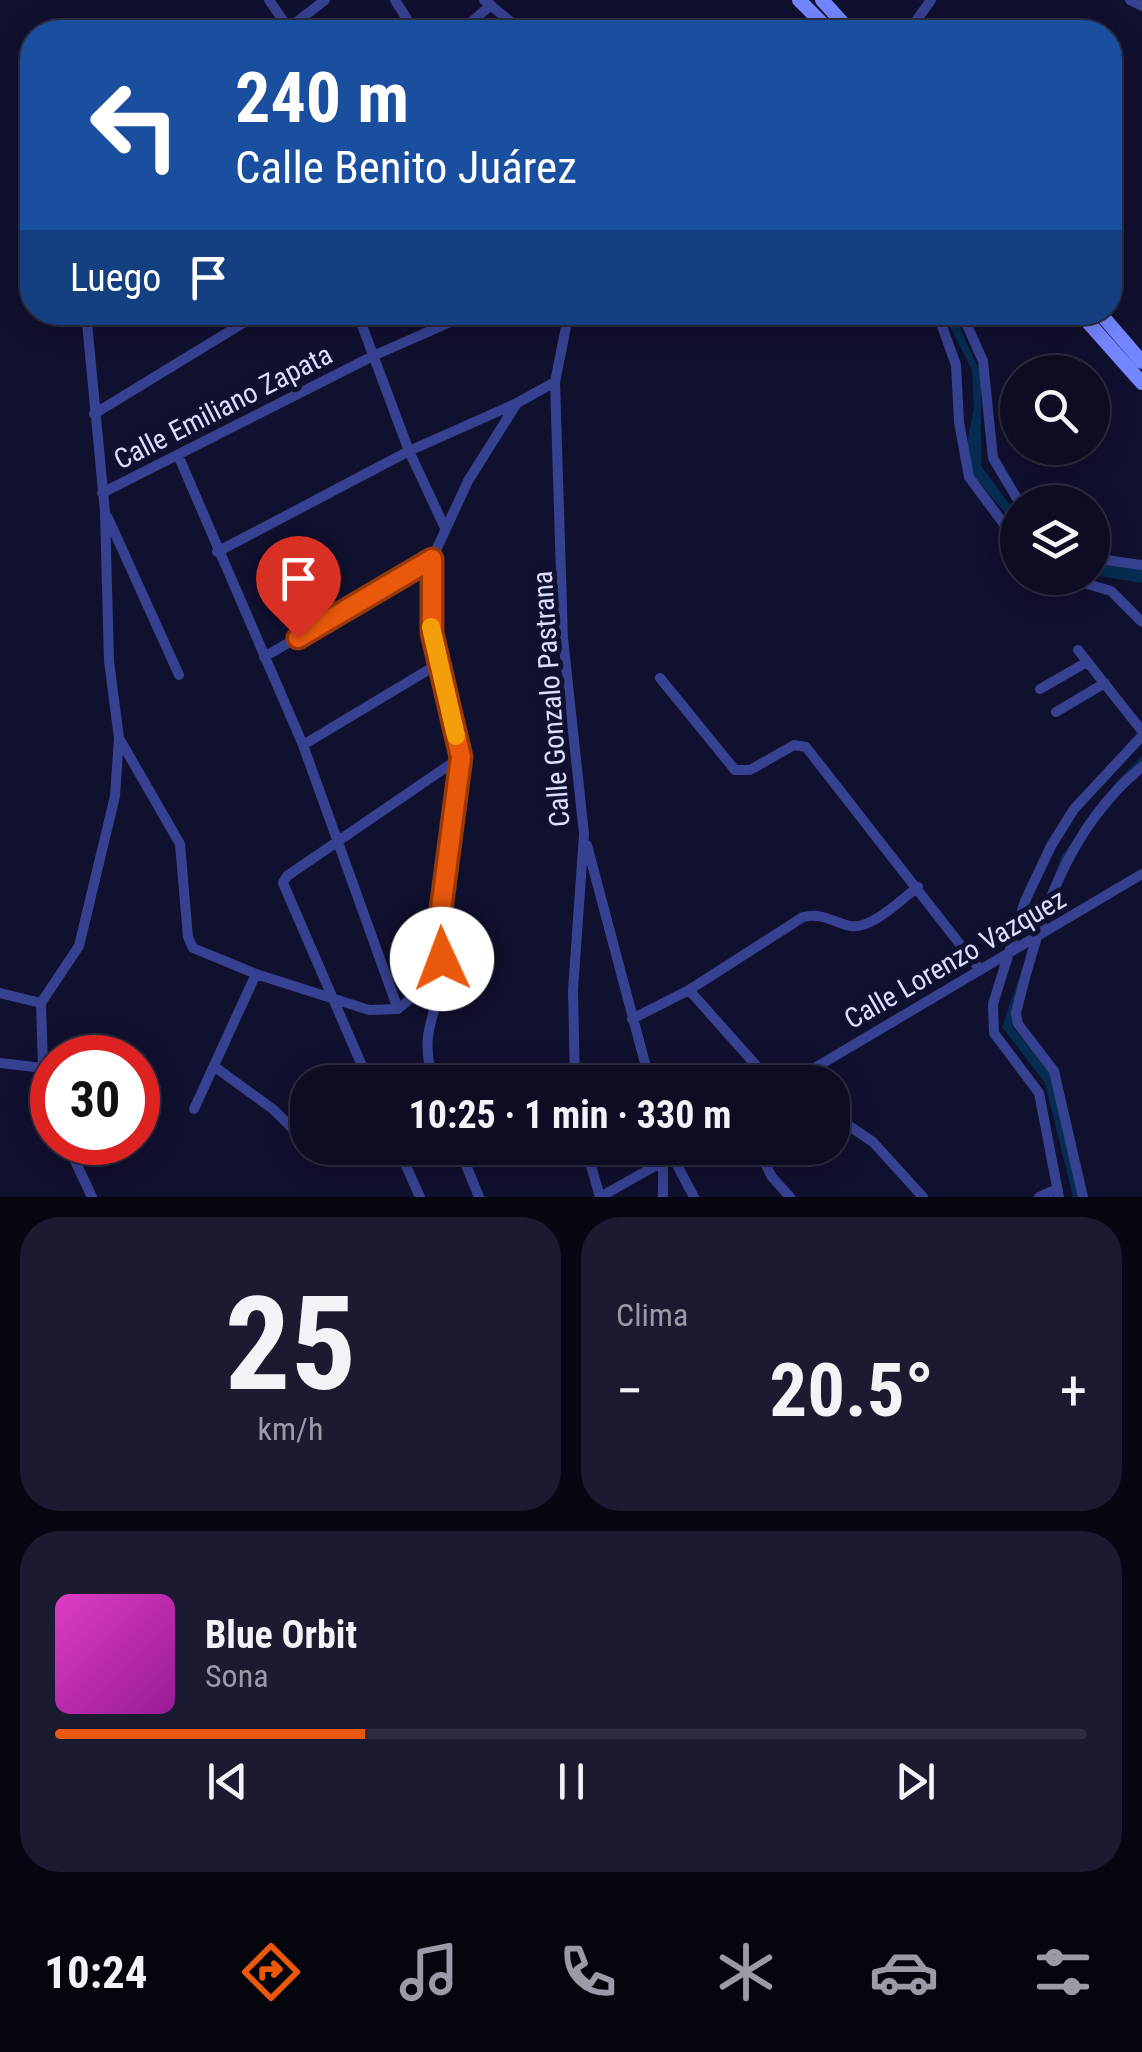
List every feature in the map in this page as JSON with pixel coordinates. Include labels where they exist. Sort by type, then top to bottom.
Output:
[{"type":"main road","points":[[799,0],[819,20]]},
{"type":"main road","points":[[822,0],[840,20]]},
{"type":"main road","points":[[1090,325],[1142,384]]},
{"type":"main road","points":[[1110,325],[1142,362]]},
{"type":"street","points":[[302,20],[325,0]]},
{"type":"street","points":[[1130,0],[1142,6]]},
{"type":"street","points":[[488,2],[508,20]]},
{"type":"street","points":[[41,1035],[40,1003],[79,946],[115,796],[119,738],[110,661],[105,512],[87,325]]},
{"type":"street","points":[[94,414],[241,325]]},
{"type":"street","points":[[362,325],[409,452],[444,526]]},
{"type":"street","name":"Calle Emiliano Zapata","points":[[102,493],[373,356],[443,325]]},
{"type":"street","name":"Calle Gonzalo Pastrana","points":[[566,325],[554,382],[564,638],[584,834],[573,990],[575,1065]]},
{"type":"street","points":[[942,325],[956,365],[959,422],[969,476],[1000,519]]},
{"type":"street","points":[[968,325],[983,361],[993,458],[1010,485]]},
{"type":"street","points":[[217,552],[554,382]]},
{"type":"street","points":[[119,738],[180,844],[190,943],[197,952],[369,1010],[398,1009],[421,990],[437,940],[461,757],[430,618],[432,559],[444,526],[518,403]]},
{"type":"street","points":[[178,455],[217,552],[304,744],[398,1009]]},
{"type":"street","points":[[105,512],[179,675]]},
{"type":"street","points":[[264,657],[432,559]]},
{"type":"street","points":[[1110,561],[1142,565]]},
{"type":"street","points":[[1110,591],[1142,622]]},
{"type":"street","points":[[1038,1197],[1058,1193],[1039,1094],[991,1026],[992,1004],[1034,877],[1051,846],[1074,809],[1142,734],[1078,650]]},
{"type":"street","points":[[1040,689],[1088,662]]},
{"type":"street","points":[[304,744],[438,664]]},
{"type":"street","points":[[660,678],[736,770],[750,770],[794,744],[806,747],[980,970]]},
{"type":"street","points":[[1056,712],[1104,682]]},
{"type":"street","points":[[361,1065],[283,883],[286,876],[461,757]]},
{"type":"street","points":[[1082,1197],[1054,1071],[1018,1024],[1016,1014],[1036,937],[1066,860],[1101,812],[1142,767]]},
{"type":"street","points":[[584,834],[645,1065]]},
{"type":"street","name":"Calle Lorenzo Vazquez","points":[[819,1065],[1142,874]]},
{"type":"street","points":[[632,1020],[688,990],[804,917],[814,914],[849,926],[863,925],[918,886]]},
{"type":"street","points":[[429,1065],[424,1048],[428,1023],[443,987],[437,940]]},
{"type":"street","points":[[194,1109],[256,974]]},
{"type":"street","points":[[688,990],[756,1065]]},
{"type":"street","points":[[0,992],[40,1003]]},
{"type":"street","points":[[0,1063],[30,1066]]},
{"type":"street","points":[[215,1067],[290,1126]]},
{"type":"street","points":[[850,1126],[873,1142],[923,1197]]},
{"type":"street","points":[[77,1165],[92,1197]]},
{"type":"street","points":[[406,1165],[420,1197]]},
{"type":"street","points":[[466,1165],[479,1197]]},
{"type":"street","points":[[591,1165],[600,1197],[652,1165]]},
{"type":"street","points":[[663,1197],[666,1165]]},
{"type":"street","points":[[673,1165],[694,1197]]},
{"type":"street","points":[[766,1165],[790,1197]]},
{"type":"water","points":[[949,325],[959,325],[981,374],[981,466],[1000,491],[1000,507],[972,473],[967,442],[974,409],[972,370]]},
{"type":"water","points":[[1110,566],[1142,569],[1142,583],[1110,578]]},
{"type":"water","points":[[1142,756],[1142,768],[1081,842],[1048,899],[1012,1026],[1051,1074],[1080,1197],[1073,1197],[1045,1083],[1002,1027],[1061,857],[1117,781]]},
{"type":"slow traffic","points":[[431,627],[456,736]]},
{"type":"route","points":[[298,638],[432,559],[432,633],[461,757],[437,940],[442,959]]}]
